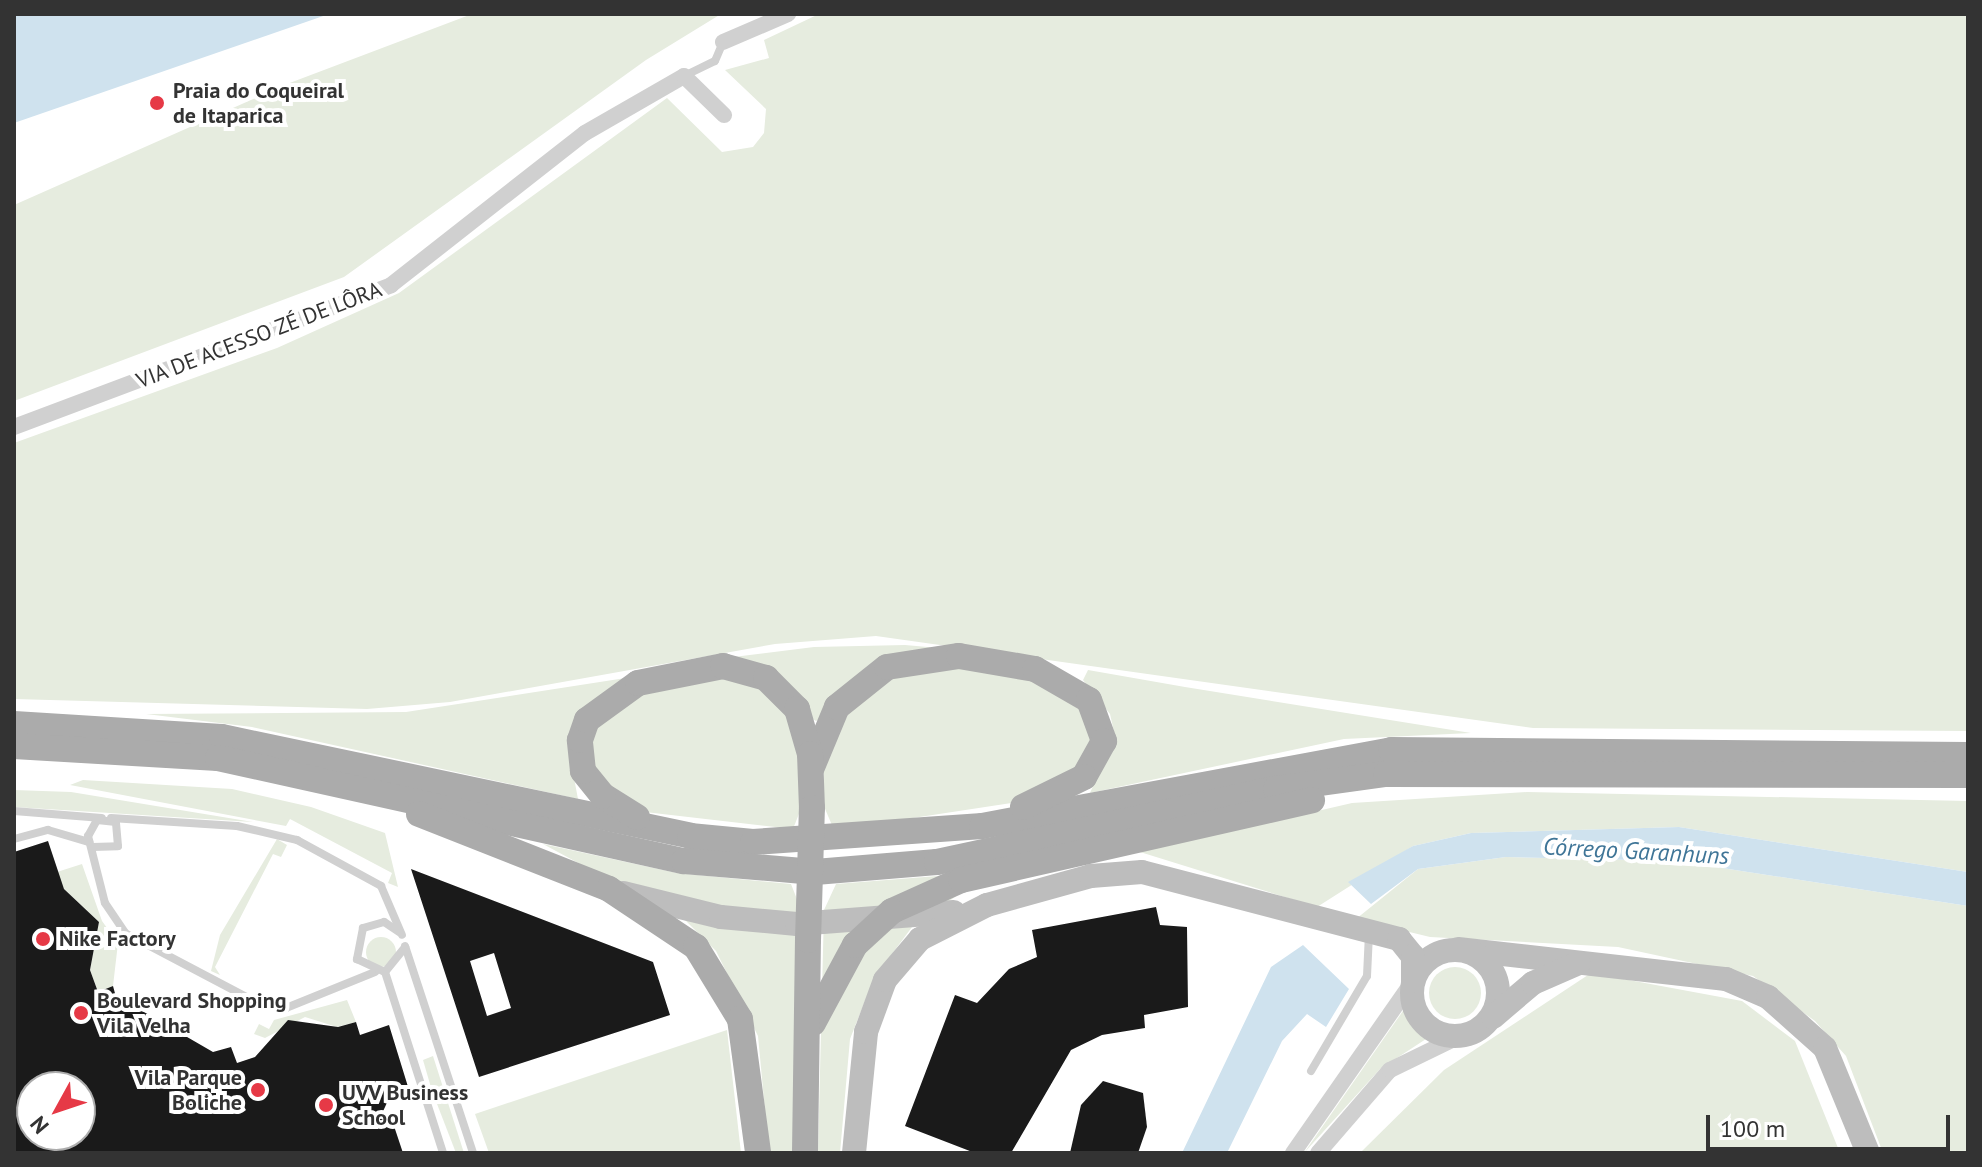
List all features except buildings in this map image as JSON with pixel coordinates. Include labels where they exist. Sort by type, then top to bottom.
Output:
[{"type":"main road","points":[[803,1153],[812,767],[820,735],[847,695],[904,662],[959,656],[1035,669],[1089,700],[1104,741],[1092,770],[1035,803],[939,831]]},
{"type":"main road","points":[[690,836],[622,810],[583,771],[583,730],[622,690],[713,667],[754,672],[797,709],[812,767]]},
{"type":"main road","points":[[14,724],[222,737],[690,836],[813,843],[939,831],[1300,762],[1404,749],[1968,755]]},
{"type":"main road","points":[[14,746],[177,753],[341,784],[684,861],[815,872],[952,859],[1325,781],[1509,771],[1968,775]]},
{"type":"main road","points":[[806,1054],[821,999],[855,945],[892,911],[961,880],[1412,778],[1509,771]]},
{"type":"main road","points":[[341,784],[609,889],[721,917],[797,924],[874,923],[987,905],[1091,876],[1145,873],[1399,939],[1413,956],[1413,1005],[1425,1025],[1458,1037],[1489,1021],[1533,983],[1586,961]]},
{"type":"main road","points":[[609,889],[682,934],[720,977],[746,1041],[757,1145]]},
{"type":"main road","points":[[854,1153],[866,1032],[885,980],[920,939],[987,905]]},
{"type":"main road","points":[[1413,981],[1425,961],[1458,949],[1726,979],[1768,997],[1825,1048],[1868,1153]]},
{"type":"main road","points":[[1458,949],[1480,957],[1495,976],[1498,999],[1489,1021]]},
{"type":"street","points":[[723,42],[788,14]]},
{"type":"street","points":[[684,76],[724,115]]},
{"type":"street","name":"VIA DE ACESSO ZÉ DE LÔRA","points":[[14,427],[391,285],[585,133],[684,76]]},
{"type":"street","points":[[1293,1153],[1413,981]]},
{"type":"street","points":[[1318,1153],[1390,1070],[1458,1037]]},
{"type":"lane","points":[[684,76],[715,61],[723,42]]},
{"type":"lane","points":[[14,811],[237,826],[297,840],[381,886],[402,935],[384,922],[363,928],[357,959],[375,972]]},
{"type":"lane","points":[[107,818],[92,823],[91,844],[105,903],[125,933],[256,1002],[286,1008],[375,972],[385,972]]},
{"type":"lane","points":[[14,839],[48,830],[106,852],[121,840],[107,818]]},
{"type":"lane","points":[[1311,1071],[1367,976],[1369,933]]},
{"type":"lane","points":[[385,972],[405,946],[473,1153]]},
{"type":"lane","points":[[385,972],[443,1153]]},
{"type":"shaded area","points":[[472,14],[721,14],[646,60],[344,277],[14,401],[14,205],[287,84]]},
{"type":"shaded area","points":[[819,14],[1968,14],[1968,731],[1533,728],[876,636],[775,644],[450,702],[367,709],[14,699],[14,443],[277,348],[399,293],[667,98],[722,152],[753,147],[764,133],[766,109],[725,70],[769,58],[764,40]]},
{"type":"shaded area","points":[[905,645],[950,649],[932,649],[816,721],[717,659],[814,647]]},
{"type":"shaded area","points":[[922,664],[1039,677],[1093,720],[1090,758],[1018,802],[834,830],[823,804],[824,756],[860,694]]},
{"type":"shaded area","points":[[1088,670],[1471,733],[1344,739],[1090,793],[1115,736],[1110,714],[1083,680]]},
{"type":"shaded area","points":[[721,674],[762,683],[797,729],[802,806],[793,829],[645,812],[598,781],[587,738],[617,700]]},
{"type":"shaded area","points":[[632,677],[567,741],[578,799],[252,727],[146,714],[406,712]]},
{"type":"shaded area","points":[[83,780],[232,789],[311,807],[385,833],[398,887],[388,883],[392,873],[290,819],[286,826],[70,785]]},
{"type":"shaded area","points":[[14,790],[71,792],[253,822],[14,807]]},
{"type":"shaded area","points":[[1527,792],[1968,801],[1968,872],[1679,827],[1471,833],[1413,846],[1317,907],[1140,852],[1352,803]]},
{"type":"shaded area","points":[[277,839],[287,845],[281,857],[273,854],[215,967],[220,975],[211,971],[220,935]]},
{"type":"shaded area","points":[[543,844],[677,873],[791,884],[802,912],[793,1153],[769,1153],[758,1036],[716,951],[686,921]]},
{"type":"shaded area","points":[[1506,857],[1677,861],[1968,906],[1968,1153],[1883,1153],[1846,1056],[1815,1021],[1753,976],[1618,947],[1430,937],[1356,919],[1418,869]]},
{"type":"shaded area","points":[[82,864],[102,921],[118,943],[113,986],[98,992],[90,970],[99,922],[64,889],[57,872]]},
{"type":"shaded area","points":[[950,875],[982,878],[912,927],[874,978],[850,1039],[840,1153],[818,1153],[824,910],[836,884]]},
{"type":"shaded area","points":[[381,937],[392,941],[396,952],[392,963],[381,967],[370,963],[366,952],[370,941]]},
{"type":"shaded area","points":[[1455,967],[1474,974],[1481,993],[1474,1012],[1455,1019],[1436,1012],[1429,993],[1436,974]]},
{"type":"shaded area","points":[[1591,973],[1742,1001],[1795,1041],[1840,1153],[1360,1153],[1444,1070]]},
{"type":"shaded area","points":[[347,1000],[356,1022],[337,1027],[305,1017],[265,1038],[254,1034],[259,1024],[269,1029],[274,1020]]},
{"type":"shaded area","points":[[1405,1008],[1426,1039],[1380,1069],[1304,1153]]},
{"type":"shaded area","points":[[727,1030],[741,1153],[489,1153],[475,1114]]},
{"type":"shaded area","points":[[433,1056],[464,1153],[456,1153],[432,1091],[423,1060]]},
{"type":"water","points":[[14,14],[329,14],[14,123]]},
{"type":"water","name":"Córrego Garanhuns","points":[[1679,827],[1968,872],[1968,906],[1677,861],[1506,857],[1418,869],[1371,904],[1348,882],[1413,846],[1471,833]]},
{"type":"water","points":[[1303,945],[1349,989],[1326,1027],[1307,1014],[1282,1041],[1227,1153],[1182,1153],[1271,967]]},
{"type":"place","name":"Praia do Coqueiral de Itaparica","points":[[157,103]]},
{"type":"place","name":"Nike Factory","points":[[43,939]]},
{"type":"place","name":"Boulevard Shopping Vila Velha","points":[[81,1013]]},
{"type":"place","name":"Vila Parque Boliche","points":[[258,1090]]},
{"type":"place","name":"UVV Business School","points":[[326,1105]]}]
